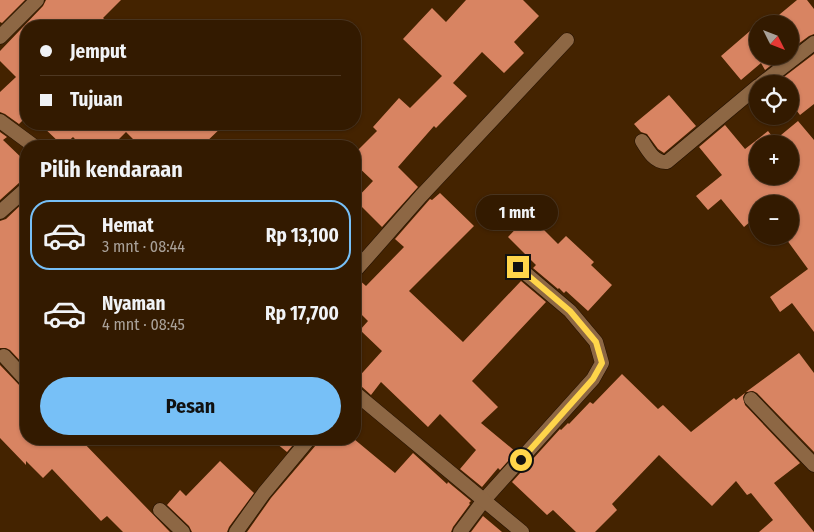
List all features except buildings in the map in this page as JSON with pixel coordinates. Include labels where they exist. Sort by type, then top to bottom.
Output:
[{"type":"street","points":[[0,36],[37,0]]},
{"type":"street","points":[[361,264],[421,196],[567,40]]},
{"type":"street","points":[[772,75],[814,43]]},
{"type":"street","points":[[642,142],[651,155],[662,162],[667,162],[749,94]]},
{"type":"street","points":[[0,122],[26,140]]},
{"type":"street","points":[[0,212],[20,194]]},
{"type":"street","points":[[460,532],[484,500],[593,379],[602,363],[596,342],[570,311],[518,267]]},
{"type":"street","points":[[4,356],[20,373]]},
{"type":"street","points":[[361,398],[522,532]]},
{"type":"street","points":[[751,399],[814,465]]},
{"type":"street","points":[[236,532],[264,493],[304,445]]},
{"type":"street","points":[[160,510],[183,532]]},
{"type":"route","points":[[518,267],[570,311],[596,342],[602,363],[593,379],[521,460]]}]
